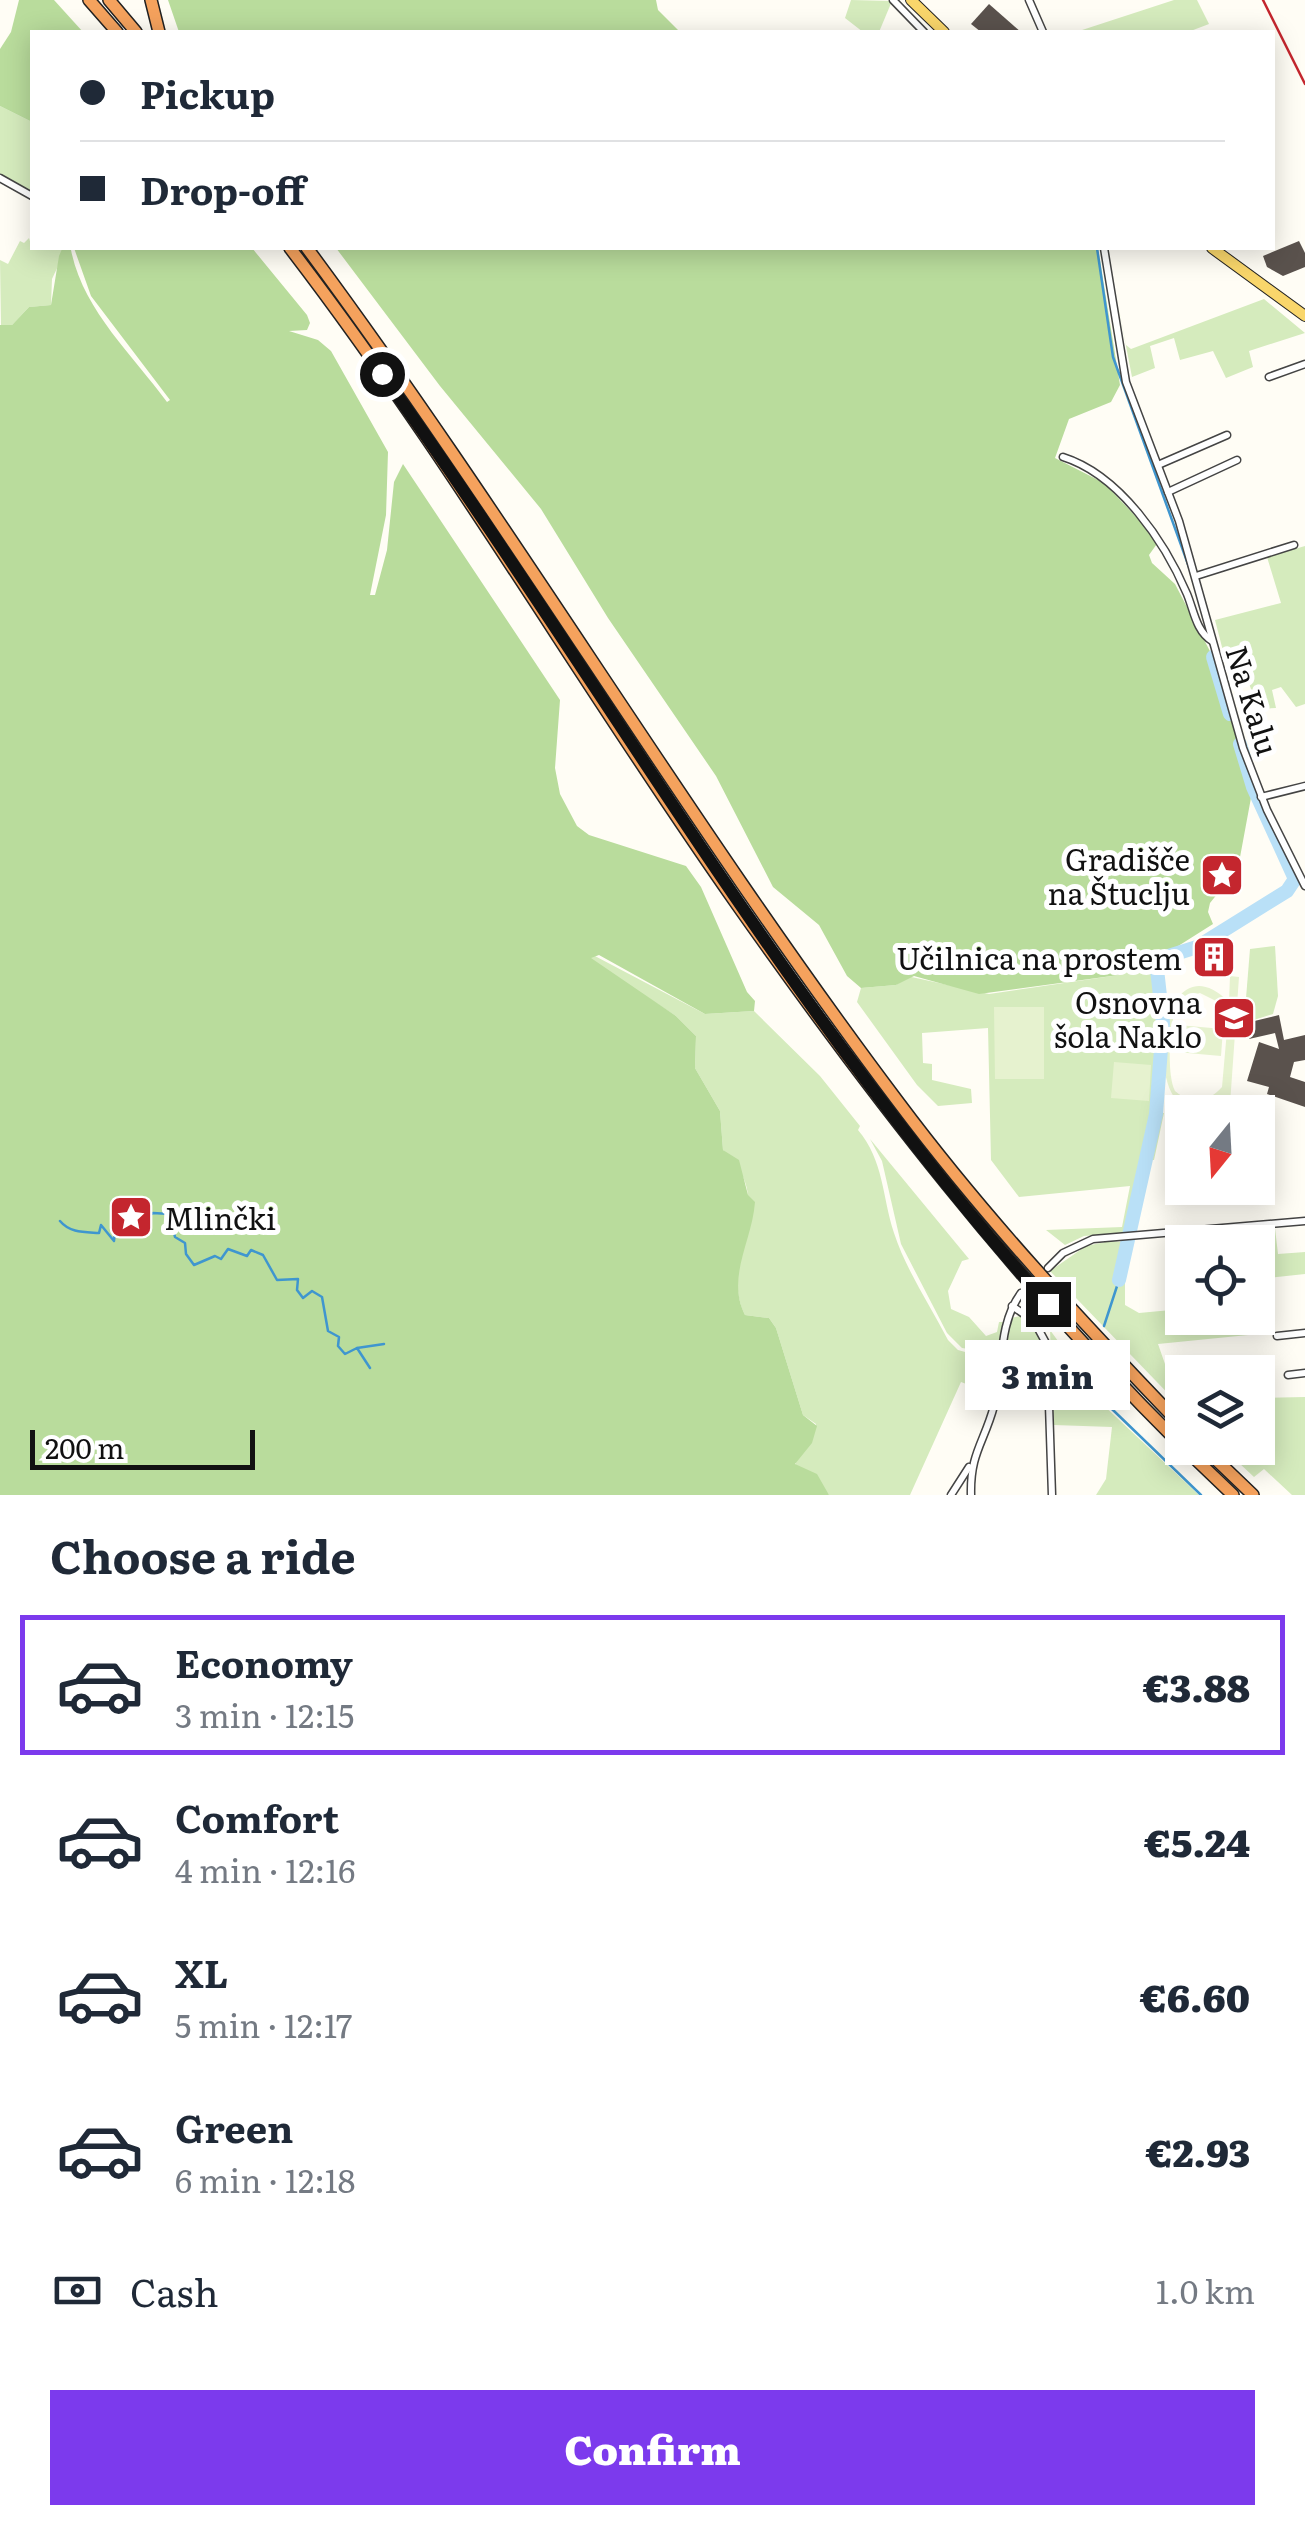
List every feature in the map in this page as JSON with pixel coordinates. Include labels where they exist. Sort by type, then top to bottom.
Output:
[{"type":"highway","points":[[90,0],[115,30]]},
{"type":"highway","points":[[109,0],[134,30]]},
{"type":"highway","points":[[151,0],[158,30]]},
{"type":"highway","points":[[291,250],[465,494],[735,902],[892,1118],[1022,1275],[1165,1428]]},
{"type":"highway","points":[[308,250],[474,480],[744,891],[902,1107],[1036,1269],[1165,1408]]},
{"type":"highway","points":[[1202,1465],[1233,1495]]},
{"type":"highway","points":[[1222,1465],[1253,1495]]},
{"type":"main road","points":[[911,0],[942,30]]},
{"type":"main road","points":[[1215,250],[1305,316]]},
{"type":"street","points":[[893,0],[922,30]]},
{"type":"street","points":[[1030,0],[1042,30]]},
{"type":"street","points":[[0,178],[30,195]]},
{"type":"street","name":"Na Kalu","points":[[1104,250],[1126,382],[1196,576],[1261,797],[1305,886]]},
{"type":"street","points":[[1269,377],[1305,364]]},
{"type":"street","points":[[1158,465],[1226,435]]},
{"type":"street","points":[[1063,457],[1092,473],[1130,503],[1156,534],[1187,594],[1202,634],[1213,642]]},
{"type":"street","points":[[1168,492],[1237,460]]},
{"type":"street","points":[[1196,576],[1294,546]]},
{"type":"street","points":[[1261,797],[1305,786]]},
{"type":"street","points":[[1272,822],[1271,803],[1277,794]]},
{"type":"street","points":[[1048,1268],[1074,1246],[1093,1239],[1305,1221]]},
{"type":"street","points":[[951,1495],[970,1466],[994,1405],[1012,1306],[1021,1292]]},
{"type":"street","points":[[1012,1306],[1034,1321],[1047,1345],[1052,1495]]},
{"type":"street","points":[[1278,1336],[1305,1333]]},
{"type":"street","points":[[1288,1375],[1305,1373]]},
{"type":"street","points":[[970,1466],[971,1495]]},
{"type":"green space","points":[[19,0],[54,0],[81,30],[30,30],[30,121],[0,106],[0,49],[11,32]]},
{"type":"green space","points":[[168,0],[656,0],[658,10],[678,30],[178,30]]},
{"type":"green space","points":[[851,0],[892,1],[880,30],[860,30],[845,18]]},
{"type":"green space","points":[[1174,0],[1197,0],[1209,24],[1193,30],[1082,30]]},
{"type":"green space","points":[[0,106],[30,121],[30,192],[0,175]]},
{"type":"green space","points":[[29,238],[30,250],[66,250],[52,279],[51,305],[29,307],[12,325],[1,326],[0,260],[8,264],[20,241],[24,243]]},
{"type":"green space","points":[[62,250],[71,250],[97,312],[167,402],[170,400],[91,296],[75,250],[254,250],[307,315],[307,330],[289,331],[318,340],[331,351],[388,452],[386,515],[370,595],[375,595],[387,550],[394,482],[403,464],[560,700],[555,768],[560,794],[577,826],[589,835],[686,866],[701,887],[747,992],[755,1001],[754,1011],[705,1014],[599,955],[591,958],[676,1016],[696,1036],[695,1068],[720,1111],[723,1150],[739,1160],[748,1195],[755,1202],[739,1273],[740,1301],[745,1315],[769,1318],[776,1328],[803,1415],[817,1426],[812,1443],[795,1464],[817,1474],[829,1495],[0,1495],[0,325],[12,325],[29,307],[51,305],[59,256]]},
{"type":"green space","points":[[338,250],[1098,250],[1120,385],[1111,402],[1069,419],[1055,458],[1104,483],[1159,541],[1149,555],[1152,563],[1175,584],[1213,657],[1253,787],[1238,868],[1210,903],[1208,912],[1213,924],[1156,960],[1119,975],[979,994],[914,976],[896,985],[861,988],[847,976],[819,925],[773,887],[716,776],[608,618],[541,509],[440,386]]},
{"type":"green space","points":[[1115,289],[1126,345],[1131,349],[1264,299],[1305,333],[1249,351],[1253,367],[1226,378],[1213,351],[1180,360],[1174,338],[1150,346],[1155,368],[1132,377]]},
{"type":"green space","points":[[1305,546],[1305,704],[1296,707],[1281,687],[1272,690],[1276,708],[1258,709],[1245,672],[1229,674],[1215,620],[1281,603],[1267,557]]},
{"type":"green space","points":[[1275,946],[1278,996],[1273,1014],[1244,1023],[1250,949]]},
{"type":"green space","points":[[593,955],[705,1014],[754,1011],[820,1076],[860,1126],[858,1130],[878,1166],[899,1247],[948,1340],[958,1350],[997,1361],[993,1394],[961,1382],[910,1495],[829,1495],[795,1467],[816,1424],[803,1415],[776,1328],[769,1318],[745,1315],[738,1294],[749,1211],[747,1191],[740,1170],[723,1150],[720,1111],[695,1068],[696,1036],[676,1016],[596,964],[590,958]]},
{"type":"green space","points":[[1156,960],[1163,1023],[1156,1113],[1164,1113],[1154,1160],[1148,1160],[1149,1143],[1124,1233],[1084,1236],[1065,1245],[1046,1230],[1122,1227],[1130,1186],[1019,1197],[991,1160],[988,1028],[922,1033],[923,1063],[932,1064],[932,1080],[971,1089],[972,1103],[938,1106],[917,1085],[857,1002],[861,988],[896,985],[907,976],[989,994],[1119,975]]},
{"type":"green space","points":[[1230,976],[1239,977],[1231,1095],[1212,1095],[1222,1087],[1228,1019],[1222,1004],[1200,993],[1179,1004],[1173,1019],[1171,1075],[1175,1091],[1181,1095],[1174,1095],[1166,1076],[1164,1046],[1169,1015],[1182,993],[1202,986],[1229,1002]]},
{"type":"green space","points":[[994,1007],[1044,1007],[1044,1079],[995,1079]]},
{"type":"green space","points":[[1178,1025],[1223,1029],[1221,1056],[1176,1052]]},
{"type":"green space","points":[[1114,1062],[1151,1065],[1149,1101],[1111,1098]]},
{"type":"green space","points":[[870,1139],[969,1259],[962,1261],[948,1291],[951,1309],[969,1317],[986,1336],[997,1332],[999,1322],[1003,1322],[997,1353],[962,1348],[947,1333],[901,1244],[882,1161]]},
{"type":"green space","points":[[1275,1228],[1278,1254],[1305,1252],[1305,1274],[1275,1277]]},
{"type":"green space","points":[[1124,1242],[1117,1274],[1125,1281],[1125,1305],[1139,1313],[1165,1311],[1165,1335],[1248,1335],[1158,1344],[1165,1364],[1165,1390],[1050,1271],[1086,1246]]},
{"type":"green space","points":[[1020,1316],[1038,1335],[1042,1361],[1013,1363],[1013,1356],[1006,1352],[1011,1318]]},
{"type":"green space","points":[[1050,1330],[1074,1363],[1082,1385],[1199,1495],[1096,1495],[1106,1479],[1112,1427],[1054,1425]]},
{"type":"green space","points":[[1305,1397],[1305,1495],[1292,1495],[1264,1469],[1254,1477],[1241,1465],[1275,1465],[1275,1398]]},
{"type":"building","points":[[989,4],[1019,30],[978,30],[971,24]]},
{"type":"building","points":[[1299,241],[1305,253],[1305,267],[1283,276],[1267,267],[1263,256]]},
{"type":"building","name":"Osnovna šola Naklo","points":[[1279,1015],[1284,1040],[1305,1035],[1305,1060],[1294,1062],[1290,1077],[1305,1082],[1305,1107],[1267,1094],[1269,1087],[1247,1081],[1259,1042],[1279,1049],[1275,1033],[1249,1039],[1246,1023]]},
{"type":"waterway","points":[[1097,250],[1113,357],[1189,567]]},
{"type":"waterway","points":[[1213,657],[1230,714]]},
{"type":"waterway","points":[[1119,1280],[1156,1114],[1163,1023],[1156,960],[1197,947],[1287,891],[1295,879],[1253,787],[1240,744]]},
{"type":"waterway","points":[[60,1221],[83,1232],[99,1233],[101,1225],[114,1241],[115,1230],[128,1223],[134,1212],[142,1221],[153,1213],[170,1214],[175,1237],[185,1243],[186,1254],[194,1265],[215,1256],[221,1259],[228,1249],[247,1256],[251,1250],[263,1255],[277,1280],[298,1279],[297,1290],[303,1298],[312,1291],[322,1297],[328,1331],[339,1337],[338,1346],[345,1354],[357,1348],[370,1368]]},
{"type":"waterway","points":[[1104,1326],[1119,1280]]},
{"type":"waterway","points":[[357,1348],[384,1344]]},
{"type":"waterway","points":[[1089,1375],[1086,1384],[1201,1495]]},
{"type":"railway","points":[[1263,0],[1305,84]]},
{"type":"place","name":"Gradišče na Štuclju","points":[[1222,875]]},
{"type":"place","name":"Učilnica na prostem","points":[[1214,957]]},
{"type":"place","name":"Osnovna šola Naklo","points":[[1234,1018]]},
{"type":"place","name":"Mlinčki","points":[[131,1217]]},
{"type":"route","points":[[382,374],[735,902],[892,1118],[1048,1304]]}]
